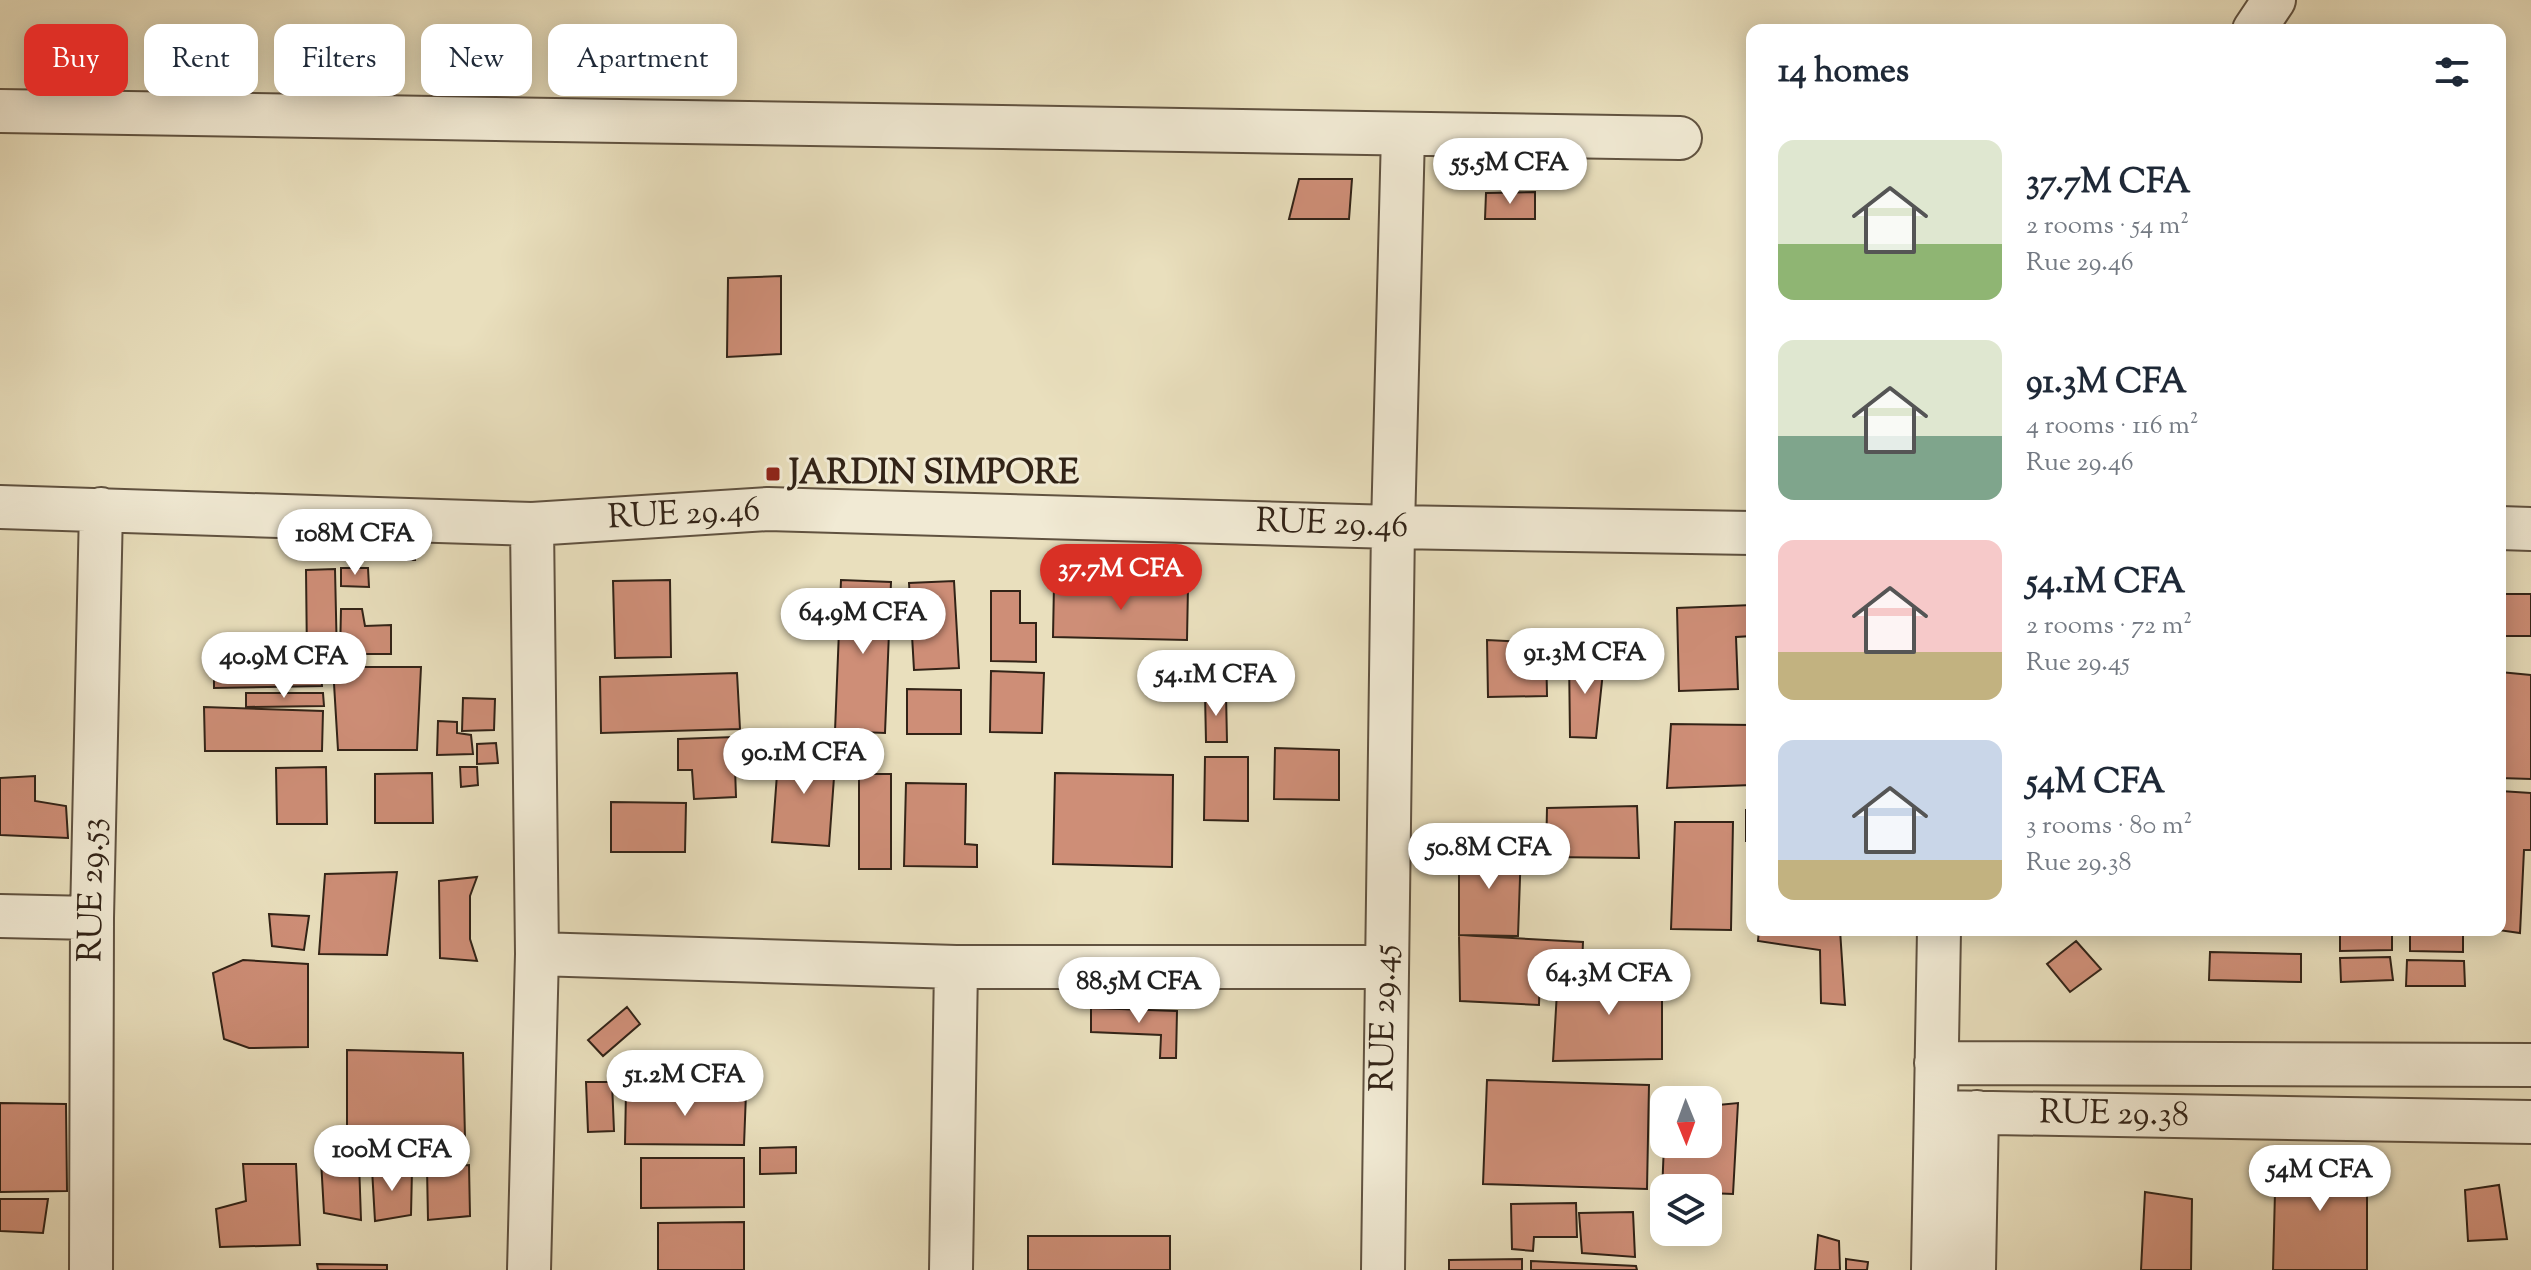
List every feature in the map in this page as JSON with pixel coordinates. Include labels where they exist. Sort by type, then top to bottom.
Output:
[{"type":"street","points":[[2258,24],[2274,0]]},
{"type":"street","points":[[0,111],[1680,138]]},
{"type":"street","name":"RUE 29.45","points":[[1383,1270],[1393,527],[1403,134]]},
{"type":"street","name":"RUE 29.46","points":[[0,507],[532,524],[768,509],[1393,527],[1746,533]]},
{"type":"street","name":"RUE 29.53","points":[[91,1270],[92,918],[101,509]]},
{"type":"street","points":[[529,1270],[537,954],[532,524]]},
{"type":"street","points":[[2506,528],[2531,529]]},
{"type":"street","points":[[0,916],[92,918]]},
{"type":"street","points":[[1933,1270],[1939,936]]},
{"type":"street","points":[[537,954],[956,967],[1386,967]]},
{"type":"street","points":[[951,1270],[956,967]]},
{"type":"street","points":[[1936,1063],[2531,1065]]},
{"type":"street","name":"RUE 29.38","points":[[1936,1112],[2531,1122]]},
{"type":"street","points":[[1974,1270],[1977,1112]]},
{"type":"building","points":[[1299,179],[1352,179],[1349,219],[1289,219]]},
{"type":"building","points":[[1535,192],[1535,219],[1485,219],[1486,193]]},
{"type":"building","points":[[781,276],[781,354],[727,357],[728,278]]},
{"type":"building","points":[[412,533],[415,560],[383,560],[382,534]]},
{"type":"building","points":[[341,568],[368,568],[369,587],[341,586]]},
{"type":"building","points":[[335,569],[337,659],[307,659],[306,570]]},
{"type":"building","points":[[670,580],[671,657],[615,658],[613,581]]},
{"type":"building","points":[[841,580],[891,582],[885,733],[835,731]]},
{"type":"building","points":[[954,581],[959,668],[914,670],[909,583]]},
{"type":"building","points":[[1054,584],[1188,586],[1187,640],[1053,637]]},
{"type":"building","points":[[991,591],[1020,591],[1020,623],[1036,623],[1036,662],[991,661]]},
{"type":"building","points":[[2506,594],[2531,594],[2531,636],[2506,636]]},
{"type":"building","points":[[1746,605],[1746,636],[1736,637],[1738,689],[1679,691],[1677,608]]},
{"type":"building","points":[[341,609],[362,609],[365,626],[391,625],[391,654],[340,654]]},
{"type":"building","points":[[1487,640],[1546,643],[1547,696],[1488,697]]},
{"type":"building","points":[[1569,656],[1604,662],[1596,738],[1570,737]]},
{"type":"building","points":[[320,662],[322,686],[214,688],[214,663]]},
{"type":"building","points":[[333,667],[421,667],[417,750],[338,750]]},
{"type":"building","points":[[991,671],[1044,673],[1042,733],[990,732]]},
{"type":"building","points":[[737,673],[740,729],[601,733],[600,677]]},
{"type":"building","points":[[2506,673],[2531,675],[2531,779],[2506,778]]},
{"type":"building","points":[[907,689],[961,690],[961,734],[907,734]]},
{"type":"building","points":[[246,693],[323,693],[324,706],[246,707]]},
{"type":"building","points":[[1205,693],[1226,693],[1227,742],[1206,742]]},
{"type":"building","points":[[463,698],[495,699],[494,730],[462,731]]},
{"type":"building","points":[[204,707],[323,711],[322,751],[205,751]]},
{"type":"building","points":[[438,721],[457,722],[457,733],[471,735],[473,754],[437,755]]},
{"type":"building","points":[[1671,724],[1746,725],[1746,785],[1667,788]]},
{"type":"building","points":[[734,737],[736,797],[694,799],[692,770],[678,770],[678,739]]},
{"type":"building","points":[[496,743],[498,763],[477,764],[477,744]]},
{"type":"building","points":[[779,747],[836,750],[829,846],[772,842]]},
{"type":"building","points":[[1275,748],[1339,750],[1339,800],[1274,799]]},
{"type":"building","points":[[1205,757],[1248,757],[1248,821],[1204,820]]},
{"type":"building","points":[[326,767],[327,824],[277,824],[276,768]]},
{"type":"building","points":[[460,767],[477,767],[478,785],[461,787]]},
{"type":"building","points":[[432,773],[433,823],[375,823],[375,774]]},
{"type":"building","points":[[1055,773],[1173,775],[1172,867],[1053,864]]},
{"type":"building","points":[[859,774],[891,774],[891,869],[859,869]]},
{"type":"building","points":[[35,776],[35,801],[66,806],[68,838],[0,835],[0,778]]},
{"type":"building","points":[[906,783],[966,784],[965,844],[977,845],[977,867],[904,866]]},
{"type":"building","points":[[2506,791],[2531,793],[2531,850],[2524,850],[2520,933],[2506,931]]},
{"type":"building","points":[[611,802],[686,803],[685,852],[611,852]]},
{"type":"building","points":[[1637,806],[1639,858],[1546,857],[1547,808]]},
{"type":"building","points":[[1675,822],[1733,822],[1731,930],[1671,929]]},
{"type":"building","points":[[1459,844],[1521,849],[1518,936],[1459,935]]},
{"type":"building","points":[[397,872],[387,955],[319,954],[325,874]]},
{"type":"building","points":[[477,877],[470,896],[470,939],[477,961],[440,958],[439,881]]},
{"type":"building","points":[[269,914],[309,916],[304,950],[272,946]]},
{"type":"building","points":[[1459,935],[1583,942],[1582,967],[1540,970],[1539,1005],[1460,1001]]},
{"type":"building","points":[[1758,936],[1840,936],[1845,1005],[1821,1003],[1820,950],[1758,941]]},
{"type":"building","points":[[2340,936],[2392,936],[2392,950],[2340,951]]},
{"type":"building","points":[[2410,936],[2463,936],[2463,952],[2410,951]]},
{"type":"building","points":[[2076,941],[2101,969],[2070,992],[2047,964]]},
{"type":"building","points":[[2210,952],[2301,954],[2301,982],[2209,980]]},
{"type":"building","points":[[2390,957],[2393,980],[2341,982],[2340,958]]},
{"type":"building","points":[[243,960],[308,964],[308,1047],[249,1048],[224,1039],[213,973]]},
{"type":"building","points":[[2407,960],[2464,961],[2465,986],[2406,986]]},
{"type":"building","points":[[1662,971],[1662,1059],[1553,1061],[1558,974]]},
{"type":"building","points":[[627,1007],[640,1024],[603,1056],[588,1040]]},
{"type":"building","points":[[1091,1008],[1177,1011],[1176,1058],[1160,1058],[1161,1035],[1091,1032]]},
{"type":"building","points":[[347,1050],[463,1053],[465,1138],[347,1137]]},
{"type":"building","points":[[1487,1080],[1649,1085],[1647,1189],[1483,1184]]},
{"type":"building","points":[[586,1082],[612,1082],[614,1131],[588,1132]]},
{"type":"building","points":[[626,1091],[746,1093],[744,1145],[625,1144]]},
{"type":"building","points":[[0,1103],[66,1104],[67,1191],[0,1192]]},
{"type":"building","points":[[1738,1103],[1733,1194],[1722,1194],[1722,1174],[1663,1174],[1663,1158],[1722,1158],[1722,1105]]},
{"type":"building","points":[[796,1147],[796,1173],[760,1174],[760,1148]]},
{"type":"building","points":[[2276,1153],[2367,1157],[2367,1270],[2273,1270]]},
{"type":"building","points":[[641,1158],[744,1158],[744,1207],[641,1208]]},
{"type":"building","points":[[321,1160],[359,1162],[361,1220],[324,1213]]},
{"type":"building","points":[[243,1164],[296,1164],[300,1245],[220,1247],[216,1209],[246,1201]]},
{"type":"building","points":[[469,1165],[470,1216],[428,1220],[427,1168]]},
{"type":"building","points":[[372,1169],[412,1170],[411,1215],[375,1221]]},
{"type":"building","points":[[2499,1185],[2507,1239],[2468,1241],[2465,1190]]},
{"type":"building","points":[[2145,1192],[2192,1199],[2191,1270],[2141,1270]]},
{"type":"building","points":[[0,1199],[48,1199],[43,1233],[0,1231]]},
{"type":"building","points":[[1576,1203],[1577,1237],[1534,1237],[1533,1251],[1512,1249],[1511,1204]]},
{"type":"building","points":[[1633,1212],[1635,1257],[1582,1253],[1579,1213]]},
{"type":"building","points":[[744,1222],[744,1270],[658,1270],[658,1223]]},
{"type":"building","points":[[1818,1235],[1839,1241],[1840,1270],[1815,1270]]},
{"type":"building","points":[[1028,1236],[1170,1236],[1170,1270],[1028,1270]]},
{"type":"building","points":[[1522,1259],[1522,1270],[1449,1270],[1449,1260]]},
{"type":"building","points":[[1846,1259],[1868,1262],[1867,1270],[1846,1270]]},
{"type":"building","points":[[1531,1261],[1636,1266],[1637,1270],[1531,1270]]},
{"type":"building","points":[[317,1264],[387,1265],[387,1270],[318,1270]]},
{"type":"place","name":"JARDIN SIMPORE","points":[[773,474]]}]
